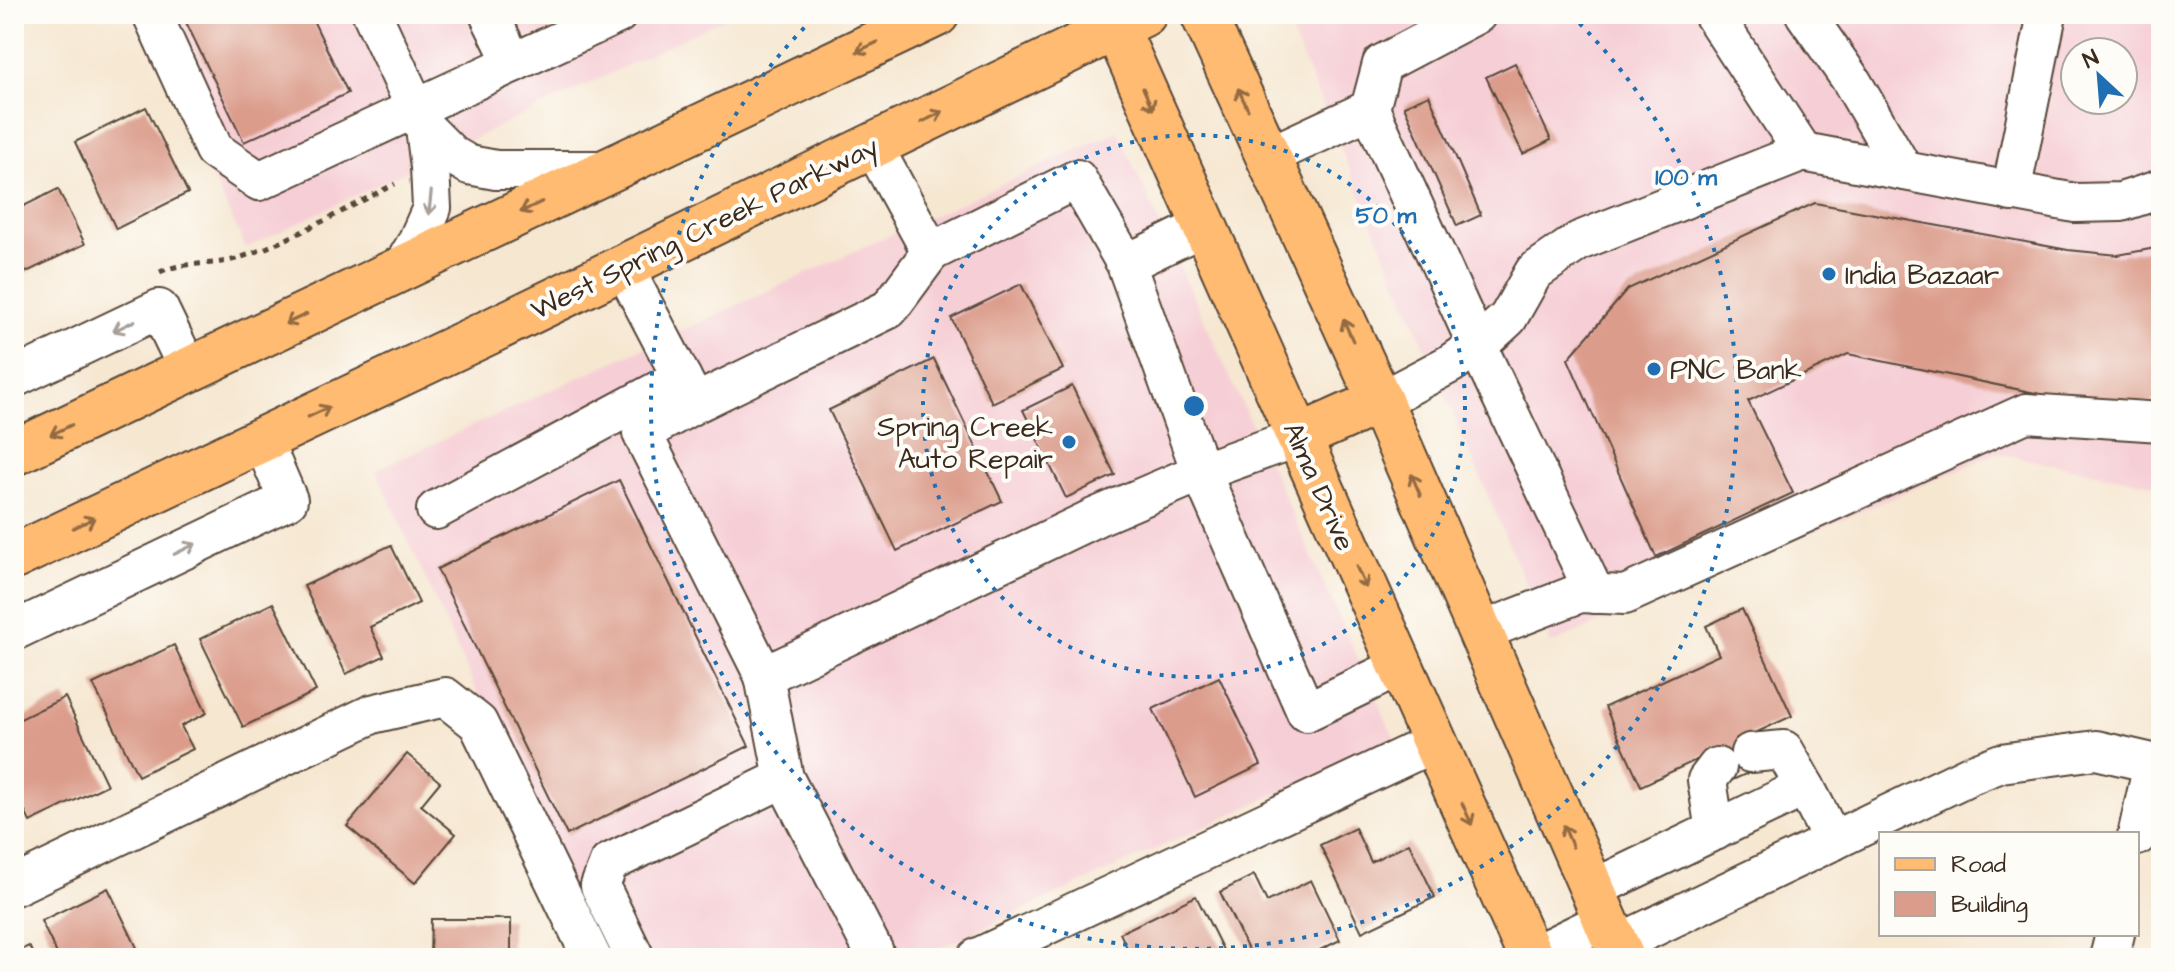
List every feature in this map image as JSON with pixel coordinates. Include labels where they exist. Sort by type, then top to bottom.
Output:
[{"type":"main road","points":[[14,453],[937,14]]},
{"type":"main road","points":[[1203,14],[1380,401],[1608,928]]},
{"type":"main road","name":"West Spring Creek Parkway","points":[[14,557],[873,146],[1123,19]]},
{"type":"main road","name":"Alma Drive","points":[[1123,19],[1204,226],[1530,958]]},
{"type":"main road","points":[[1299,437],[1380,401]]},
{"type":"street","points":[[152,14],[214,150],[259,181],[420,118],[513,63],[614,15]]},
{"type":"street","points":[[372,14],[420,118],[430,167],[432,208],[400,271]]},
{"type":"street","points":[[489,14],[513,63]]},
{"type":"street","points":[[1477,14],[1382,64],[1370,109],[1595,594]]},
{"type":"street","points":[[1713,14],[1803,152]]},
{"type":"street","points":[[1805,14],[1851,80],[1904,171]]},
{"type":"street","points":[[2011,192],[2047,14]]},
{"type":"street","points":[[1269,156],[1370,109]]},
{"type":"street","points":[[420,118],[452,155],[469,165],[496,170],[606,170]]},
{"type":"street","points":[[873,146],[931,252]]},
{"type":"street","points":[[1380,401],[1450,364],[1477,345],[1508,318],[1534,272],[1579,241],[1803,152],[2075,203],[2121,202],[2161,189]]},
{"type":"street","points":[[436,510],[689,391],[889,309],[931,252],[1077,179],[1126,264],[1201,472],[1306,712],[1401,666]]},
{"type":"street","points":[[1126,264],[1204,226]]},
{"type":"street","points":[[623,266],[689,391]]},
{"type":"street","points":[[14,378],[159,309],[188,369]]},
{"type":"street","points":[[689,391],[642,433],[764,676],[784,778],[874,952],[873,958]]},
{"type":"street","points":[[1480,632],[1580,593],[1625,595],[2026,413],[2161,422]]},
{"type":"street","points":[[764,676],[1096,517],[1201,472],[1299,437]]},
{"type":"street","points":[[14,631],[288,500],[262,439]]},
{"type":"street","points":[[14,886],[372,714],[445,697],[478,723],[592,958]]},
{"type":"street","points":[[977,958],[1435,742]]},
{"type":"street","points":[[1715,831],[1707,780],[1734,760],[1784,750],[1833,841]]},
{"type":"street","points":[[1530,958],[1833,841],[2001,763],[2096,750],[2157,764],[2138,832]]},
{"type":"street","points":[[635,958],[600,886],[609,863],[784,778]]},
{"type":"street","points":[[1608,928],[1715,831],[1805,787]]},
{"type":"street","points":[[2109,958],[2114,936]]},
{"type":"path","points":[[176,265],[234,260],[245,256],[430,167]]},
{"type":"shaded area","points":[[134,14],[734,14],[246,248]]},
{"type":"shaded area","points":[[1325,14],[2161,14],[2161,486],[1997,453],[1551,644],[1290,29]]},
{"type":"shaded area","points":[[1118,131],[1395,740],[917,958],[598,958],[376,470]]},
{"type":"building","points":[[182,14],[310,14],[348,93],[244,142]]},
{"type":"building","points":[[1515,63],[1551,140],[1523,154],[1486,77]]},
{"type":"building","points":[[1429,95],[1481,215],[1457,226],[1404,106]]},
{"type":"building","points":[[146,107],[188,193],[116,229],[75,142]]},
{"type":"building","points":[[14,185],[24,206],[58,189],[85,244],[14,278]]},
{"type":"building","points":[[1815,203],[2068,250],[2118,255],[2161,247],[2161,400],[2112,409],[1848,354],[1748,401],[1793,493],[1656,557],[1568,359],[1628,289]]},
{"type":"building","points":[[1021,284],[1063,369],[992,403],[951,318]]},
{"type":"building","points":[[934,359],[1002,501],[897,551],[829,410]]},
{"type":"building","name":"Spring Creek Auto Repair","points":[[1072,386],[1115,475],[1066,498],[1023,410]]},
{"type":"building","points":[[619,480],[749,746],[567,835],[437,569]]},
{"type":"building","points":[[391,545],[419,603],[370,627],[384,656],[346,674],[304,586]]},
{"type":"building","points":[[273,603],[316,691],[243,727],[200,639]]},
{"type":"building","points":[[1742,609],[1792,716],[1744,738],[1757,769],[1726,783],[1711,753],[1641,786],[1605,707],[1719,655],[1706,626]]},
{"type":"building","points":[[174,645],[207,713],[181,726],[193,749],[138,776],[93,684]]},
{"type":"building","points":[[1219,677],[1261,765],[1195,797],[1153,709]]},
{"type":"building","points":[[65,697],[107,785],[30,822],[14,788],[14,722]]},
{"type":"building","points":[[407,754],[440,782],[421,805],[456,834],[415,883],[347,826]]},
{"type":"building","points":[[1355,828],[1371,862],[1409,843],[1435,897],[1362,932],[1320,845]]},
{"type":"building","points":[[1254,875],[1267,902],[1311,880],[1340,940],[1304,958],[1252,958],[1220,892]]},
{"type":"building","points":[[108,888],[142,958],[59,958],[41,921]]},
{"type":"building","points":[[1196,896],[1227,958],[1132,958],[1120,933]]},
{"type":"building","points":[[431,919],[511,919],[511,958],[430,958]]},
{"type":"building","points":[[29,946],[35,958],[14,958],[14,953]]},
{"type":"place","name":"India Bazaar","points":[[1829,274]]},
{"type":"place","name":"PNC Bank","points":[[1654,369]]},
{"type":"place","name":"Spring Creek Auto Repair","points":[[1069,442]]}]
